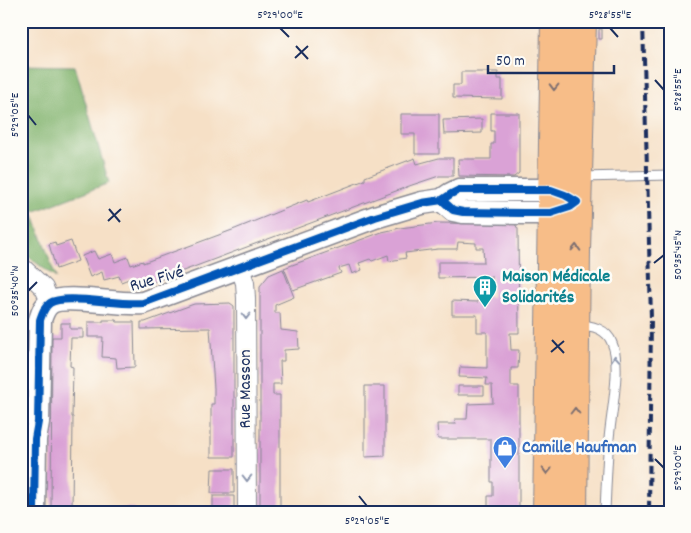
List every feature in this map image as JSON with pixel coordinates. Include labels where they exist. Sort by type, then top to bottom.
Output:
[{"type":"main road","points":[[547,512],[555,21]]},
{"type":"main road","points":[[573,512],[582,21]]},
{"type":"street","name":"Rue Fivé","points":[[50,302],[70,299],[130,305],[142,303],[375,216],[422,203],[442,200],[451,194],[467,189],[551,201]]},
{"type":"street","points":[[551,201],[578,190]]},
{"type":"street","points":[[21,266],[44,288],[50,302],[40,320],[34,512]]},
{"type":"street","name":"Rue Masson","points":[[240,268],[243,275],[246,298],[247,512]]},
{"type":"lane","points":[[578,190],[670,176]]},
{"type":"lane","points":[[576,325],[595,327],[605,333],[612,341],[615,352],[616,368],[608,439],[605,512]]},
{"type":"green space","points":[[21,65],[75,66],[109,183],[33,212],[56,278],[21,251]]},
{"type":"building","points":[[599,29],[602,29],[602,39],[599,39]]},
{"type":"building","points":[[461,72],[498,72],[498,79],[502,79],[502,99],[453,98],[453,85],[461,85]]},
{"type":"building","points":[[491,113],[519,113],[519,173],[514,177],[459,176],[458,159],[491,159],[491,144],[494,144],[494,131],[491,131]]},
{"type":"building","points":[[401,114],[439,114],[439,154],[415,154],[415,134],[401,134]]},
{"type":"building","points":[[482,119],[482,133],[444,134],[443,120]]},
{"type":"building","points":[[415,158],[417,164],[439,158],[453,158],[453,176],[439,176],[412,185],[151,283],[138,286],[134,277],[121,282],[119,276],[104,280],[102,272],[90,277],[82,256],[94,251],[98,259],[112,254],[115,262],[128,257],[131,265],[143,261],[143,263],[307,200],[308,202],[365,180],[365,177]]},
{"type":"building","points":[[438,223],[515,224],[518,229],[519,333],[510,333],[511,350],[519,350],[518,368],[511,368],[511,386],[519,386],[519,512],[488,512],[488,496],[493,496],[493,482],[491,482],[491,439],[438,439],[437,424],[456,424],[455,419],[467,419],[468,404],[493,403],[492,385],[486,385],[487,378],[459,377],[460,367],[487,368],[487,332],[477,332],[477,315],[452,315],[452,301],[478,302],[478,296],[492,297],[492,277],[438,278],[438,262],[484,262],[483,248],[476,248],[476,243],[458,242],[457,249],[405,253],[406,258],[389,261],[388,255],[372,261],[370,259],[359,263],[362,270],[352,274],[349,265],[339,268],[341,273],[293,290],[284,268],[382,232]]},
{"type":"building","points":[[71,241],[78,261],[56,269],[49,244],[55,242],[56,246]]},
{"type":"building","points":[[283,269],[294,297],[275,305],[275,313],[280,313],[281,330],[298,332],[299,349],[284,350],[284,361],[280,361],[281,384],[273,384],[273,395],[280,395],[280,512],[260,512],[260,286],[269,275]]},
{"type":"building","points":[[230,303],[234,306],[234,457],[211,457],[211,404],[214,404],[214,388],[210,328],[141,329],[141,322],[194,304]]},
{"type":"building","points":[[103,320],[134,322],[135,367],[117,368],[116,358],[102,357],[103,337],[88,337],[88,322],[103,322]]},
{"type":"building","points":[[61,323],[70,323],[70,329],[83,329],[83,338],[71,338],[70,366],[73,367],[72,512],[51,512],[52,337],[61,337]]},
{"type":"building","points":[[365,386],[385,386],[385,456],[365,457]]},
{"type":"building","points":[[458,386],[484,386],[484,395],[458,395]]},
{"type":"building","points":[[212,469],[234,469],[234,493],[211,493]]},
{"type":"building","points":[[213,496],[234,496],[234,512],[213,512]]},
{"type":"building","points":[[120,508],[134,508],[133,512],[120,512]]},
{"type":"railway","points":[[643,21],[651,318],[649,512]]},
{"type":"cycle path","points":[[34,512],[40,320],[42,313],[50,303],[67,299],[143,303],[375,217],[422,203],[442,200],[459,190],[551,190],[577,202],[570,207],[551,213],[524,213],[463,212],[453,210],[442,200]]},
{"type":"place","name":"Maison Médicale Solidarités","points":[[485,308]]},
{"type":"place","name":"Camille Haufman","points":[[505,469]]}]
